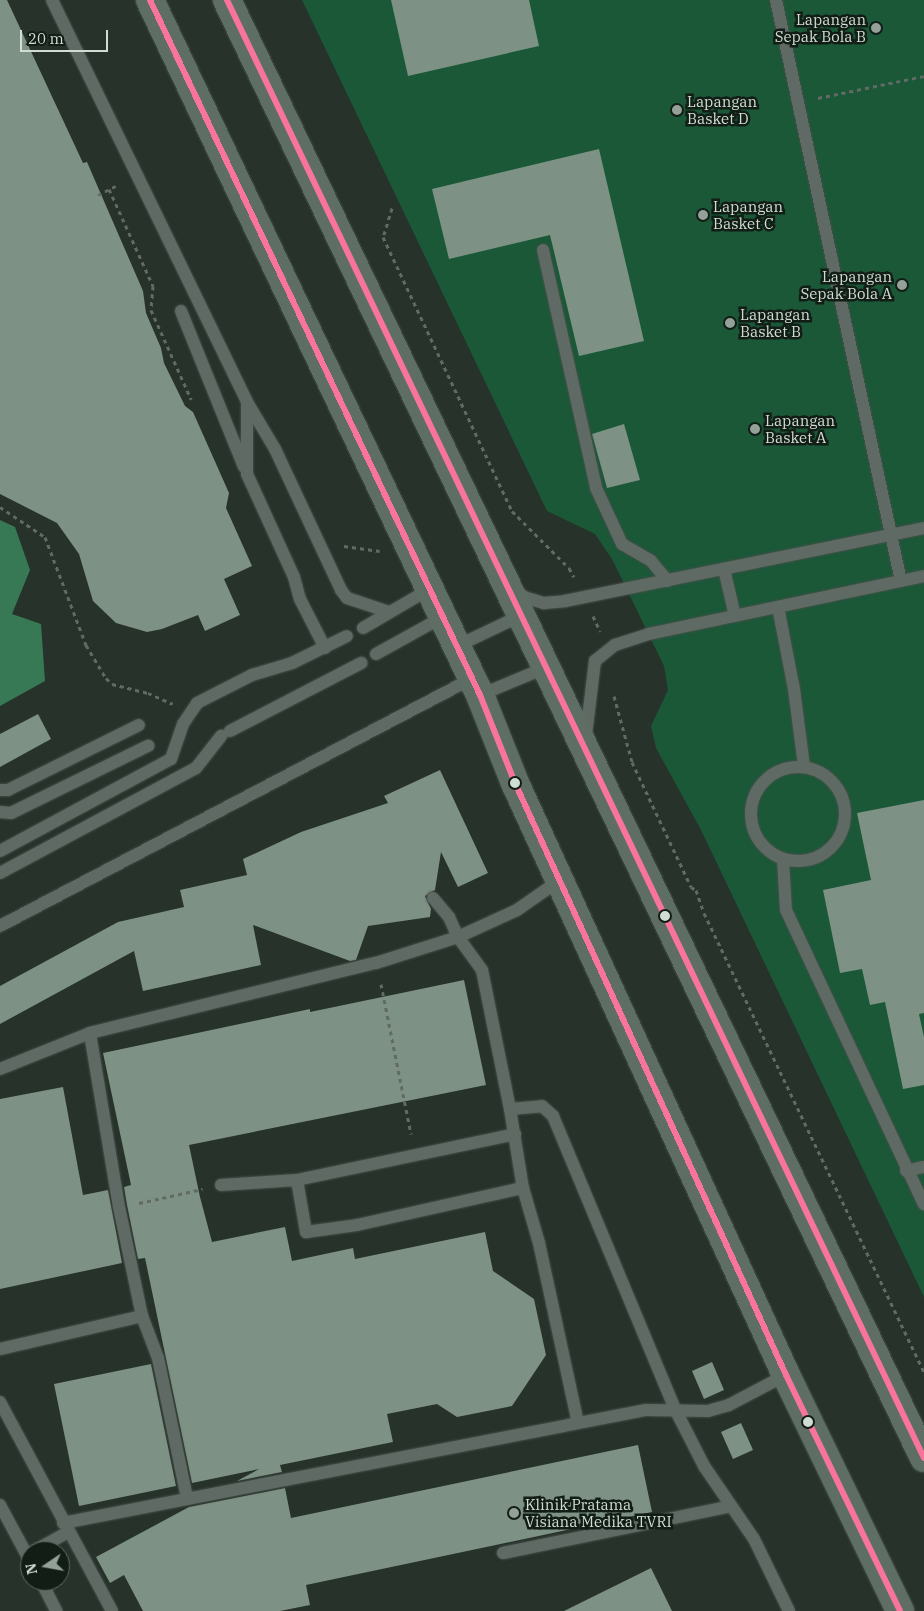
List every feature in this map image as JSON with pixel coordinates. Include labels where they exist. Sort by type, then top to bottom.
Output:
[{"type":"main road","points":[[150,0],[441,618],[476,687],[515,783],[786,1375],[900,1611]]},
{"type":"main road","points":[[227,0],[501,578],[924,1458]]},
{"type":"lane","points":[[52,0],[247,402],[275,449],[341,590],[347,598],[389,612]]},
{"type":"lane","points":[[776,0],[893,535],[901,581]]},
{"type":"lane","points":[[542,250],[596,488],[622,544],[651,560],[668,581]]},
{"type":"lane","points":[[180,311],[247,474],[294,577],[300,599],[325,648]]},
{"type":"lane","points":[[247,402],[247,474]]},
{"type":"lane","points":[[501,578],[524,597],[544,603],[668,581],[924,528]]},
{"type":"lane","points":[[724,569],[735,616]]},
{"type":"lane","points":[[585,753],[587,709],[595,661],[608,650],[649,634],[924,576]]},
{"type":"lane","points":[[363,628],[428,590]]},
{"type":"lane","points":[[778,607],[794,690],[804,766]]},
{"type":"lane","points":[[455,647],[520,616]]},
{"type":"lane","points":[[376,654],[441,618]]},
{"type":"lane","points":[[0,851],[171,759],[189,712],[198,703],[252,675],[285,666],[346,637]]},
{"type":"lane","points":[[0,873],[196,768],[225,734],[358,664]]},
{"type":"lane","points":[[0,926],[476,687],[545,668]]},
{"type":"lane","points":[[0,790],[8,790],[139,725]]},
{"type":"lane","points":[[0,812],[11,813],[148,746]]},
{"type":"lane","points":[[804,766],[824,774],[840,791],[846,813],[841,836],[826,853],[805,862],[783,860],[763,848],[752,827],[751,804],[761,783],[780,770],[804,766]]},
{"type":"lane","points":[[783,860],[786,910],[906,1171],[924,1204]]},
{"type":"lane","points":[[0,1070],[90,1033],[376,963],[458,937],[517,910],[560,880]]},
{"type":"lane","points":[[433,898],[450,917],[458,937],[482,970],[515,1134],[523,1188],[539,1243],[578,1423]]},
{"type":"lane","points":[[90,1033],[119,1207],[142,1316],[158,1358],[188,1498]]},
{"type":"lane","points":[[510,1109],[542,1106],[553,1116],[675,1409],[704,1466],[754,1540],[789,1611]]},
{"type":"lane","points":[[222,1185],[297,1180],[515,1134]]},
{"type":"lane","points":[[906,1171],[924,1167]]},
{"type":"lane","points":[[297,1180],[306,1232],[357,1225],[523,1188]]},
{"type":"lane","points":[[0,1349],[142,1316]]},
{"type":"lane","points":[[49,1541],[66,1528],[188,1498],[646,1410],[708,1411],[729,1405],[786,1375]]},
{"type":"lane","points":[[0,1402],[112,1611]]},
{"type":"lane","points":[[0,1505],[22,1541]]},
{"type":"lane","points":[[503,1553],[731,1506]]},
{"type":"lane","points":[[45,1591],[56,1611]]},
{"type":"path","points":[[798,102],[924,76]]},
{"type":"path","points":[[392,208],[383,238],[512,511],[568,568],[585,597],[608,650]]},
{"type":"path","points":[[0,507],[45,537],[82,637],[106,678],[112,684],[148,693],[189,712]]},
{"type":"path","points":[[339,545],[380,551]]},
{"type":"path","points":[[614,693],[632,762],[691,887],[696,890],[704,913],[924,1372]]},
{"type":"path","points":[[376,963],[415,1155]]},
{"type":"path","points":[[119,1207],[222,1185]]},
{"type":"shaded area","points":[[302,0],[924,0],[924,1297],[701,830],[656,748],[651,726],[668,690],[664,666],[612,559],[595,534],[547,511]]},
{"type":"shaded area","points":[[0,520],[15,527],[30,570],[12,614],[41,624],[45,681],[0,706]]},
{"type":"building","points":[[0,0],[7,0],[83,163],[87,162],[143,291],[146,313],[161,348],[164,363],[185,406],[193,412],[229,493],[226,508],[252,566],[224,579],[240,615],[205,631],[198,615],[162,629],[147,632],[116,623],[93,601],[79,554],[57,523],[0,494]]},
{"type":"building","points":[[391,0],[529,0],[539,46],[408,76]]},
{"type":"building","points":[[599,149],[644,341],[579,356],[550,235],[449,259],[432,189]]},
{"type":"building","points":[[624,424],[640,480],[607,488],[592,434]]},
{"type":"building","points":[[38,714],[51,739],[0,767],[0,734]]},
{"type":"building","points":[[440,770],[488,873],[458,887],[441,852],[435,890],[425,896],[431,909],[430,917],[368,926],[356,960],[350,961],[253,925],[261,965],[143,991],[134,951],[0,1024],[0,986],[118,922],[184,907],[180,890],[247,875],[243,859],[301,832],[388,803],[384,796]]},
{"type":"building","points":[[924,800],[924,1013],[919,1014],[924,1037],[924,1085],[903,1089],[885,1002],[870,1005],[862,969],[840,973],[823,890],[871,880],[857,813]]},
{"type":"building","points":[[464,980],[486,1085],[189,1145],[200,1197],[212,1242],[285,1227],[292,1261],[353,1248],[355,1259],[485,1232],[493,1271],[534,1299],[546,1355],[512,1406],[457,1417],[437,1404],[387,1414],[393,1442],[280,1465],[282,1472],[237,1481],[259,1469],[192,1483],[145,1258],[138,1259],[124,1187],[131,1185],[103,1053],[310,1009],[310,1012]]},
{"type":"building","points":[[63,1087],[83,1195],[108,1190],[122,1263],[0,1289],[0,1099]]},
{"type":"building","points":[[712,1362],[724,1390],[704,1399],[692,1371]]},
{"type":"building","points":[[151,1364],[176,1486],[79,1506],[54,1384]]},
{"type":"building","points":[[741,1423],[753,1450],[733,1459],[721,1432]]},
{"type":"building","points":[[638,1445],[652,1512],[306,1585],[310,1605],[280,1611],[143,1611],[124,1575],[110,1583],[96,1557],[189,1507],[285,1488],[291,1518]]},
{"type":"building","points":[[651,1568],[672,1611],[564,1611]]},
{"type":"transit line","points":[[150,0],[480,695],[515,783],[786,1375],[900,1611]]},
{"type":"transit line","points":[[227,0],[924,1458]]},
{"type":"place","name":"Lapangan Sepak Bola B","points":[[876,28]]},
{"type":"place","name":"Lapangan Basket D","points":[[677,110]]},
{"type":"place","name":"Lapangan Basket C","points":[[703,215]]},
{"type":"place","name":"Lapangan Sepak Bola A","points":[[902,285]]},
{"type":"place","name":"Lapangan Basket B","points":[[730,323]]},
{"type":"place","name":"Lapangan Basket A","points":[[755,429]]},
{"type":"place","name":"Klinik Pratama Visiana Medika TVRI","points":[[514,1513]]}]
